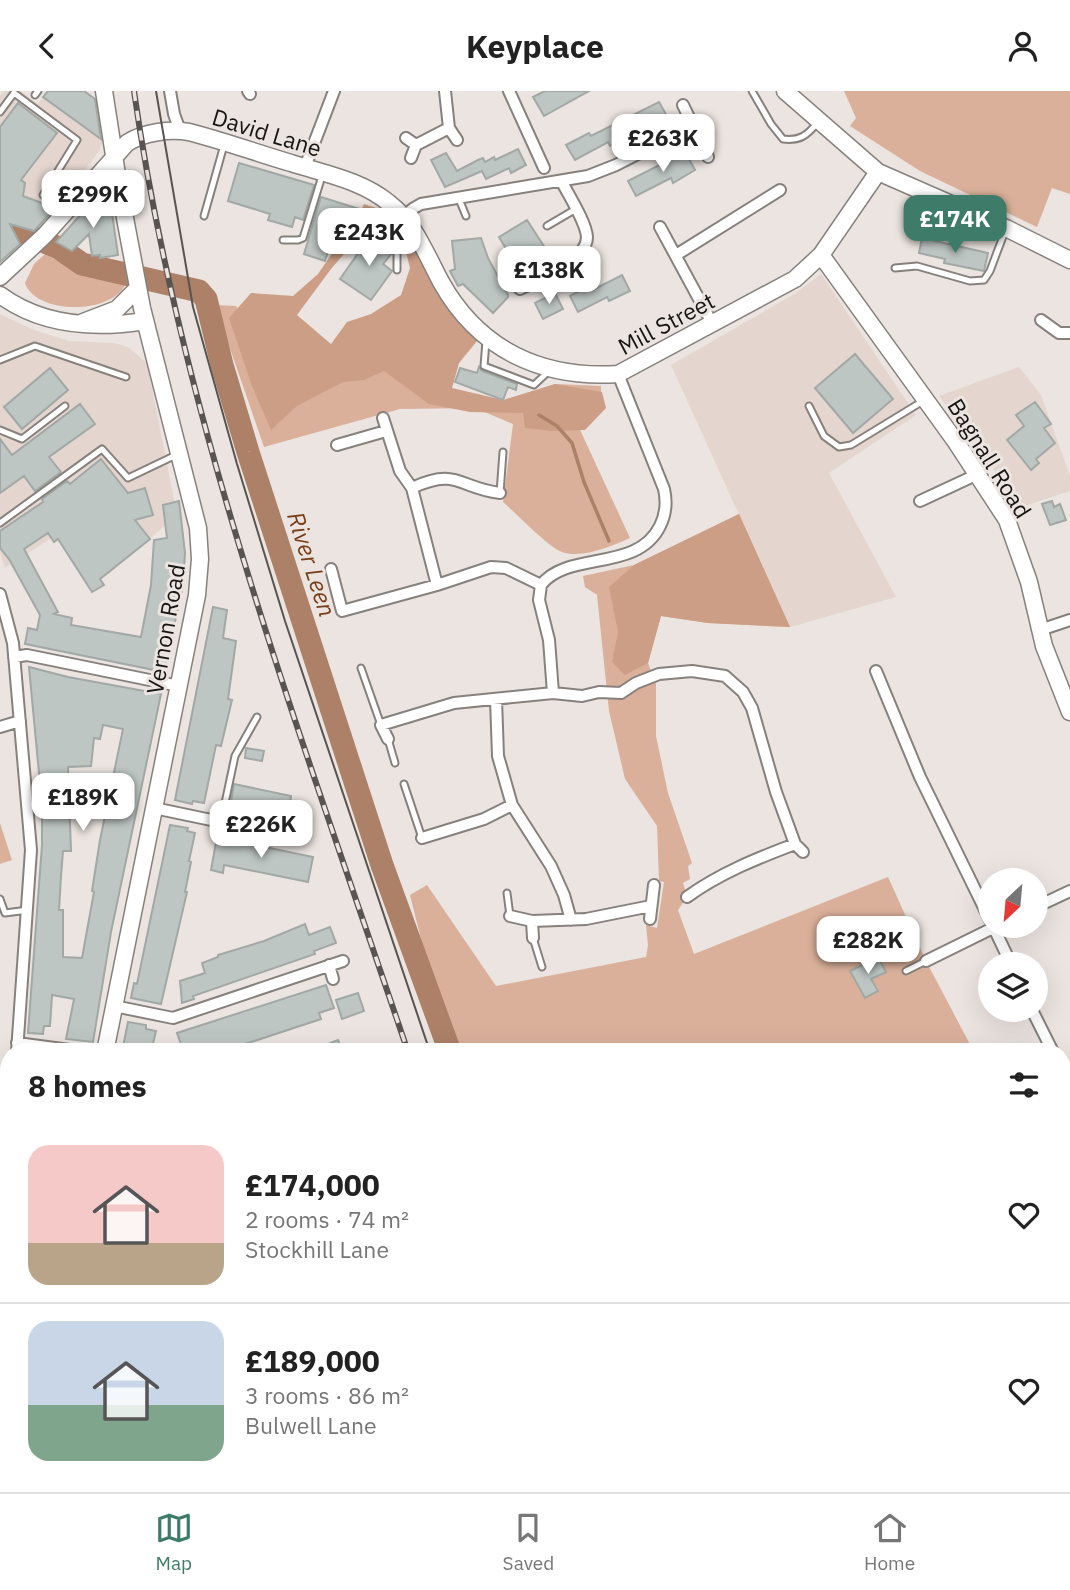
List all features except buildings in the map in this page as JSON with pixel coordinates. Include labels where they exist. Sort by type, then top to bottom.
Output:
[{"type":"main road","name":"Vernon Road","points":[[104,91],[138,288],[198,528],[200,559],[197,595],[107,1043]]},
{"type":"main road","points":[[785,91],[878,172],[1006,228],[1070,260]]},
{"type":"main road","name":"David Lane","points":[[0,277],[40,239],[135,137],[180,131],[225,142],[366,187],[401,213]]},
{"type":"main road","name":"Mill Street","points":[[401,213],[458,310],[487,339],[520,359],[551,369],[600,375],[618,374],[795,279],[821,255],[878,172]]},
{"type":"main road","name":"Bagnall Road","points":[[821,255],[978,474],[1007,520],[1030,582],[1049,659],[1070,712]]},
{"type":"main road","points":[[75,325],[117,309],[138,288]]},
{"type":"main road","points":[[0,295],[11,303],[41,315],[75,325],[124,325],[145,321]]},
{"type":"street","points":[[170,91],[180,131]]},
{"type":"street","points":[[305,167],[334,91]]},
{"type":"street","points":[[445,91],[449,128],[457,140]]},
{"type":"street","points":[[509,91],[544,168]]},
{"type":"street","points":[[683,105],[708,157]]},
{"type":"street","points":[[401,213],[421,204],[588,176],[616,165],[692,125]]},
{"type":"street","points":[[411,158],[416,145],[449,128]]},
{"type":"street","points":[[406,138],[416,145]]},
{"type":"street","points":[[539,154],[550,148]]},
{"type":"street","points":[[520,289],[574,260],[583,251],[587,238],[562,181]]},
{"type":"street","points":[[676,255],[780,190]]},
{"type":"street","points":[[660,227],[712,323]]},
{"type":"street","points":[[530,264],[540,279]]},
{"type":"street","points":[[1041,320],[1059,333],[1070,333]]},
{"type":"street","points":[[553,693],[549,640],[539,600],[541,585],[555,573],[622,556],[640,548],[654,535],[666,507],[664,489],[618,374]]},
{"type":"street","points":[[383,418],[400,471],[412,488],[437,585]]},
{"type":"street","points":[[337,445],[386,431]]},
{"type":"street","points":[[920,501],[978,474]]},
{"type":"street","points":[[412,488],[448,477],[481,491],[500,493]]},
{"type":"street","points":[[331,569],[342,611],[491,567],[506,568],[541,585]]},
{"type":"street","points":[[0,594],[13,643],[31,850],[17,1043]]},
{"type":"street","points":[[1040,630],[1070,621]]},
{"type":"street","points":[[14,657],[27,655],[178,686]]},
{"type":"street","points":[[387,740],[381,725],[438,706],[553,693],[582,696],[598,692],[617,694],[659,674],[692,671],[725,676],[743,692],[752,708],[776,792],[799,848],[761,856],[705,884],[687,897]]},
{"type":"street","points":[[876,671],[920,777],[978,893]]},
{"type":"street","points":[[496,699],[498,756],[512,805],[551,866],[564,895],[571,920]]},
{"type":"street","points":[[0,727],[20,721]]},
{"type":"street","points":[[422,838],[484,819],[512,805]]},
{"type":"street","points":[[154,808],[284,835]]},
{"type":"street","points":[[649,919],[654,885]]},
{"type":"street","points":[[1048,901],[1070,891]]},
{"type":"street","points":[[510,916],[532,921],[571,920],[651,906]]},
{"type":"street","points":[[532,921],[533,937]]},
{"type":"street","points":[[926,961],[978,933]]},
{"type":"street","points":[[114,1006],[173,1019],[343,961]]},
{"type":"street","points":[[329,965],[333,979]]},
{"type":"street","points":[[1038,1022],[1048,1043]]},
{"type":"lane","points":[[752,91],[783,139],[797,140],[809,133],[819,121]]},
{"type":"lane","points":[[0,112],[14,93],[77,140],[43,195],[71,205]]},
{"type":"lane","points":[[204,216],[225,142]]},
{"type":"lane","points":[[283,240],[303,238],[323,173]]},
{"type":"lane","points":[[459,199],[466,216]]},
{"type":"lane","points":[[547,226],[576,209]]},
{"type":"lane","points":[[397,270],[397,249],[391,233],[401,213]]},
{"type":"lane","points":[[895,268],[917,266],[970,281],[984,280],[1006,228]]},
{"type":"lane","points":[[487,339],[484,366],[534,385],[551,369]]},
{"type":"lane","points":[[0,360],[35,346],[126,377]]},
{"type":"lane","points":[[809,406],[827,439],[835,445],[846,446],[925,399]]},
{"type":"lane","points":[[0,430],[22,439],[65,406]]},
{"type":"lane","points":[[0,523],[102,449],[128,478],[179,454]]},
{"type":"lane","points":[[500,493],[503,452]]},
{"type":"lane","points":[[361,668],[381,725]]},
{"type":"lane","points":[[221,822],[235,756],[257,717]]},
{"type":"lane","points":[[387,740],[395,762]]},
{"type":"lane","points":[[404,784],[422,838]]},
{"type":"lane","points":[[507,893],[510,916]]},
{"type":"lane","points":[[0,899],[5,913],[28,910]]},
{"type":"lane","points":[[533,937],[542,967]]},
{"type":"lane","points":[[906,971],[926,961]]},
{"type":"shaded area","points":[[4,91],[21,91],[38,104],[43,97],[103,141],[99,151],[56,209],[35,231],[0,221],[0,96]]},
{"type":"shaded area","points":[[844,91],[1070,91],[1070,194],[1052,188],[1037,227],[920,171],[850,126],[856,118]]},
{"type":"shaded area","points":[[364,204],[382,210],[331,269],[297,315],[331,344],[347,322],[371,314],[401,295],[410,268],[403,240],[409,239],[439,295],[477,341],[459,363],[452,388],[503,400],[555,384],[602,392],[606,408],[585,430],[551,431],[525,428],[523,413],[470,412],[429,404],[384,371],[364,380],[343,382],[297,406],[271,430],[252,386],[229,318],[251,293],[293,296],[318,274],[339,243],[352,232]]},
{"type":"shaded area","points":[[45,254],[79,272],[126,283],[106,301],[91,305],[75,307],[44,301],[32,293],[25,283],[34,264]]},
{"type":"shaded area","points":[[821,274],[916,415],[829,473],[896,597],[790,627],[671,365],[796,293]]},
{"type":"shaded area","points":[[215,305],[236,306],[302,391],[386,367],[493,406],[555,384],[601,386],[601,403],[575,419],[630,538],[597,551],[570,554],[556,549],[540,537],[503,502],[513,424],[475,408],[400,409],[264,447]]},
{"type":"shaded area","points":[[0,314],[34,330],[69,341],[114,343],[128,347],[147,363],[177,515],[109,574],[70,526],[5,568],[0,552]]},
{"type":"shaded area","points":[[1019,367],[1041,395],[1070,476],[1070,491],[1019,508],[983,453],[939,396]]},
{"type":"shaded area","points":[[739,514],[790,627],[708,623],[661,616],[648,663],[656,684],[656,736],[668,793],[692,863],[688,866],[690,879],[683,883],[687,897],[678,910],[694,954],[888,877],[926,961],[969,1043],[449,1043],[410,895],[427,885],[496,986],[646,957],[646,925],[657,928],[664,882],[659,881],[657,826],[625,779],[609,711],[597,595],[585,587],[583,576],[634,565]]},
{"type":"shaded area","points":[[739,514],[790,627],[708,623],[661,616],[648,663],[625,675],[612,662],[618,632],[609,587],[634,565]]},
{"type":"shaded area","points":[[0,823],[12,860],[0,864]]},
{"type":"waterway","name":"River Leen","points":[[0,223],[59,248],[82,264],[199,291],[206,299],[248,452],[382,865],[447,1043]]},
{"type":"waterway","points":[[539,415],[557,426],[572,443],[584,482],[609,541]]},
{"type":"tram line","points":[[156,91],[193,307],[237,464],[285,621],[427,1043]]},
{"type":"railway","points":[[134,91],[155,214],[213,457],[287,697],[405,1043]]}]
